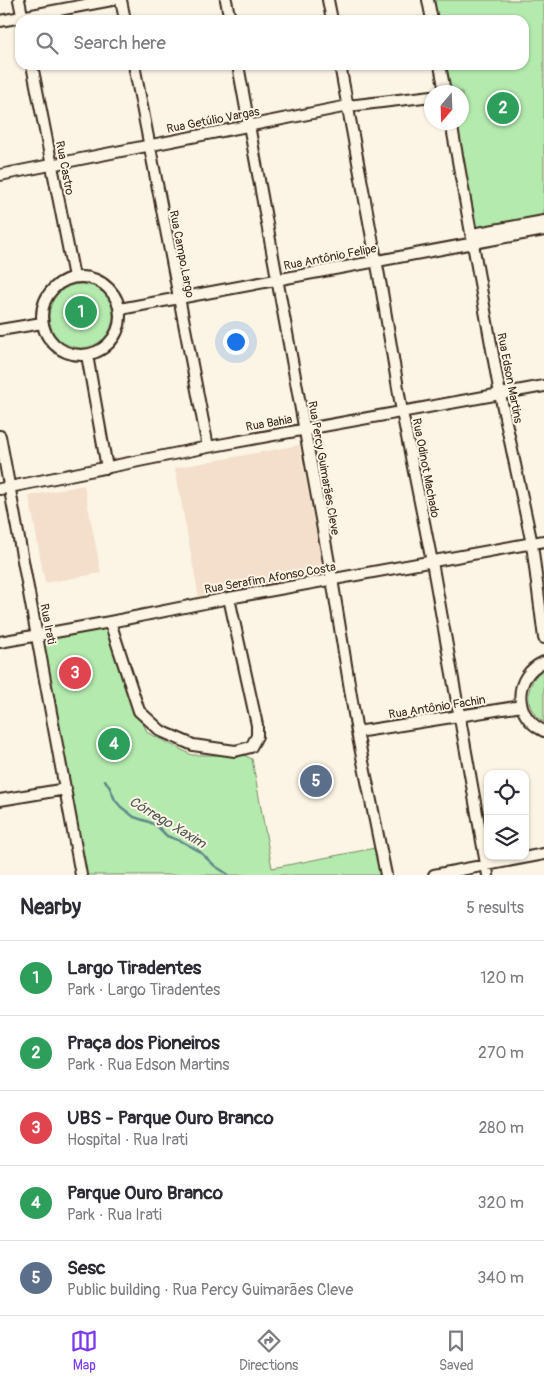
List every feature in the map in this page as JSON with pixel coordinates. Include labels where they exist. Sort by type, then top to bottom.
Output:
[{"type":"street","points":[[19,0],[21,15]]},
{"type":"street","points":[[41,15],[112,0]]},
{"type":"street","points":[[121,0],[124,15]]},
{"type":"street","points":[[226,0],[229,15]]},
{"type":"street","points":[[328,0],[331,15]]},
{"type":"street","points":[[428,0],[431,15]]},
{"type":"street","points":[[0,21],[15,20]]},
{"type":"street","name":"Rua Castro","points":[[33,70],[74,277]]},
{"type":"street","name":"Rua Campo Largo","points":[[135,70],[208,447]]},
{"type":"street","name":"Rua Percy Guimarães Cleve","points":[[239,70],[332,579],[357,732],[386,875]]},
{"type":"street","name":"Rua Odinot Machado","points":[[341,70],[487,870]]},
{"type":"street","points":[[441,70],[444,85]]},
{"type":"street","name":"Rua Getúlio Vargas","points":[[0,175],[348,106],[424,97]]},
{"type":"street","name":"Rua Edson Martins","points":[[453,130],[500,394],[532,544],[544,638]]},
{"type":"street","name":"Rua Antônio Felipe","points":[[120,309],[376,261],[544,221]]},
{"type":"street","name":"Rua Antônio Felipe","points":[[473,239],[544,230]]},
{"type":"street","points":[[86,276],[98,280],[108,287],[116,297],[120,309],[121,321],[109,344],[99,351],[86,355],[63,351],[53,344],[46,334],[42,323],[42,310],[45,298],[52,288],[62,281],[74,277],[86,276]]},
{"type":"street","points":[[0,330],[42,323]]},
{"type":"street","points":[[86,355],[107,468]]},
{"type":"street","name":"Rua Bahia","points":[[5,488],[208,447],[544,386]]},
{"type":"street","name":"Rua Irati","points":[[0,436],[5,488],[38,635],[81,875]]},
{"type":"street","name":"Rua Serafim Afonso Costa","points":[[0,642],[544,541]]},
{"type":"street","points":[[110,622],[139,711],[161,731],[193,745],[235,751],[251,746],[257,736],[257,725],[229,598]]},
{"type":"street","points":[[544,662],[531,671],[521,687],[522,706],[526,716],[533,724],[544,731]]},
{"type":"street","name":"Rua Antônio Fachin","points":[[357,732],[522,706]]},
{"type":"street","points":[[0,800],[66,789]]},
{"type":"street","points":[[434,875],[487,870],[544,854]]},
{"type":"shaded area","points":[[299,445],[324,575],[199,598],[175,468]]},
{"type":"shaded area","points":[[84,485],[101,573],[45,583],[29,496]]},
{"type":"green space","points":[[433,0],[544,0],[544,218],[478,229],[475,227],[456,130],[469,130],[469,85],[449,85],[446,70],[529,70],[529,15],[436,15]]},
{"type":"green space","points":[[75,284],[87,284],[104,293],[111,304],[113,316],[111,328],[104,339],[87,348],[75,348],[63,343],[54,334],[49,322],[49,310],[54,298],[63,289]]},
{"type":"green space","points":[[108,627],[136,711],[148,733],[192,755],[244,755],[252,759],[272,868],[375,848],[380,875],[83,875],[40,639]]},
{"type":"green space","points":[[544,668],[544,722],[532,710],[529,703],[529,695],[533,681]]},
{"type":"waterway","name":"Córrego Xaxim","points":[[105,780],[115,800],[134,817],[157,826],[167,836],[199,851],[215,866],[229,875]]},
{"type":"place","name":"Praça dos Pioneiros","points":[[503,108]]},
{"type":"place","name":"Largo Tiradentes","points":[[81,312]]},
{"type":"place","name":"UBS - Parque Ouro Branco","points":[[75,673]]},
{"type":"place","name":"Parque Ouro Branco","points":[[114,744]]},
{"type":"place","name":"Sesc","points":[[316,781]]}]
